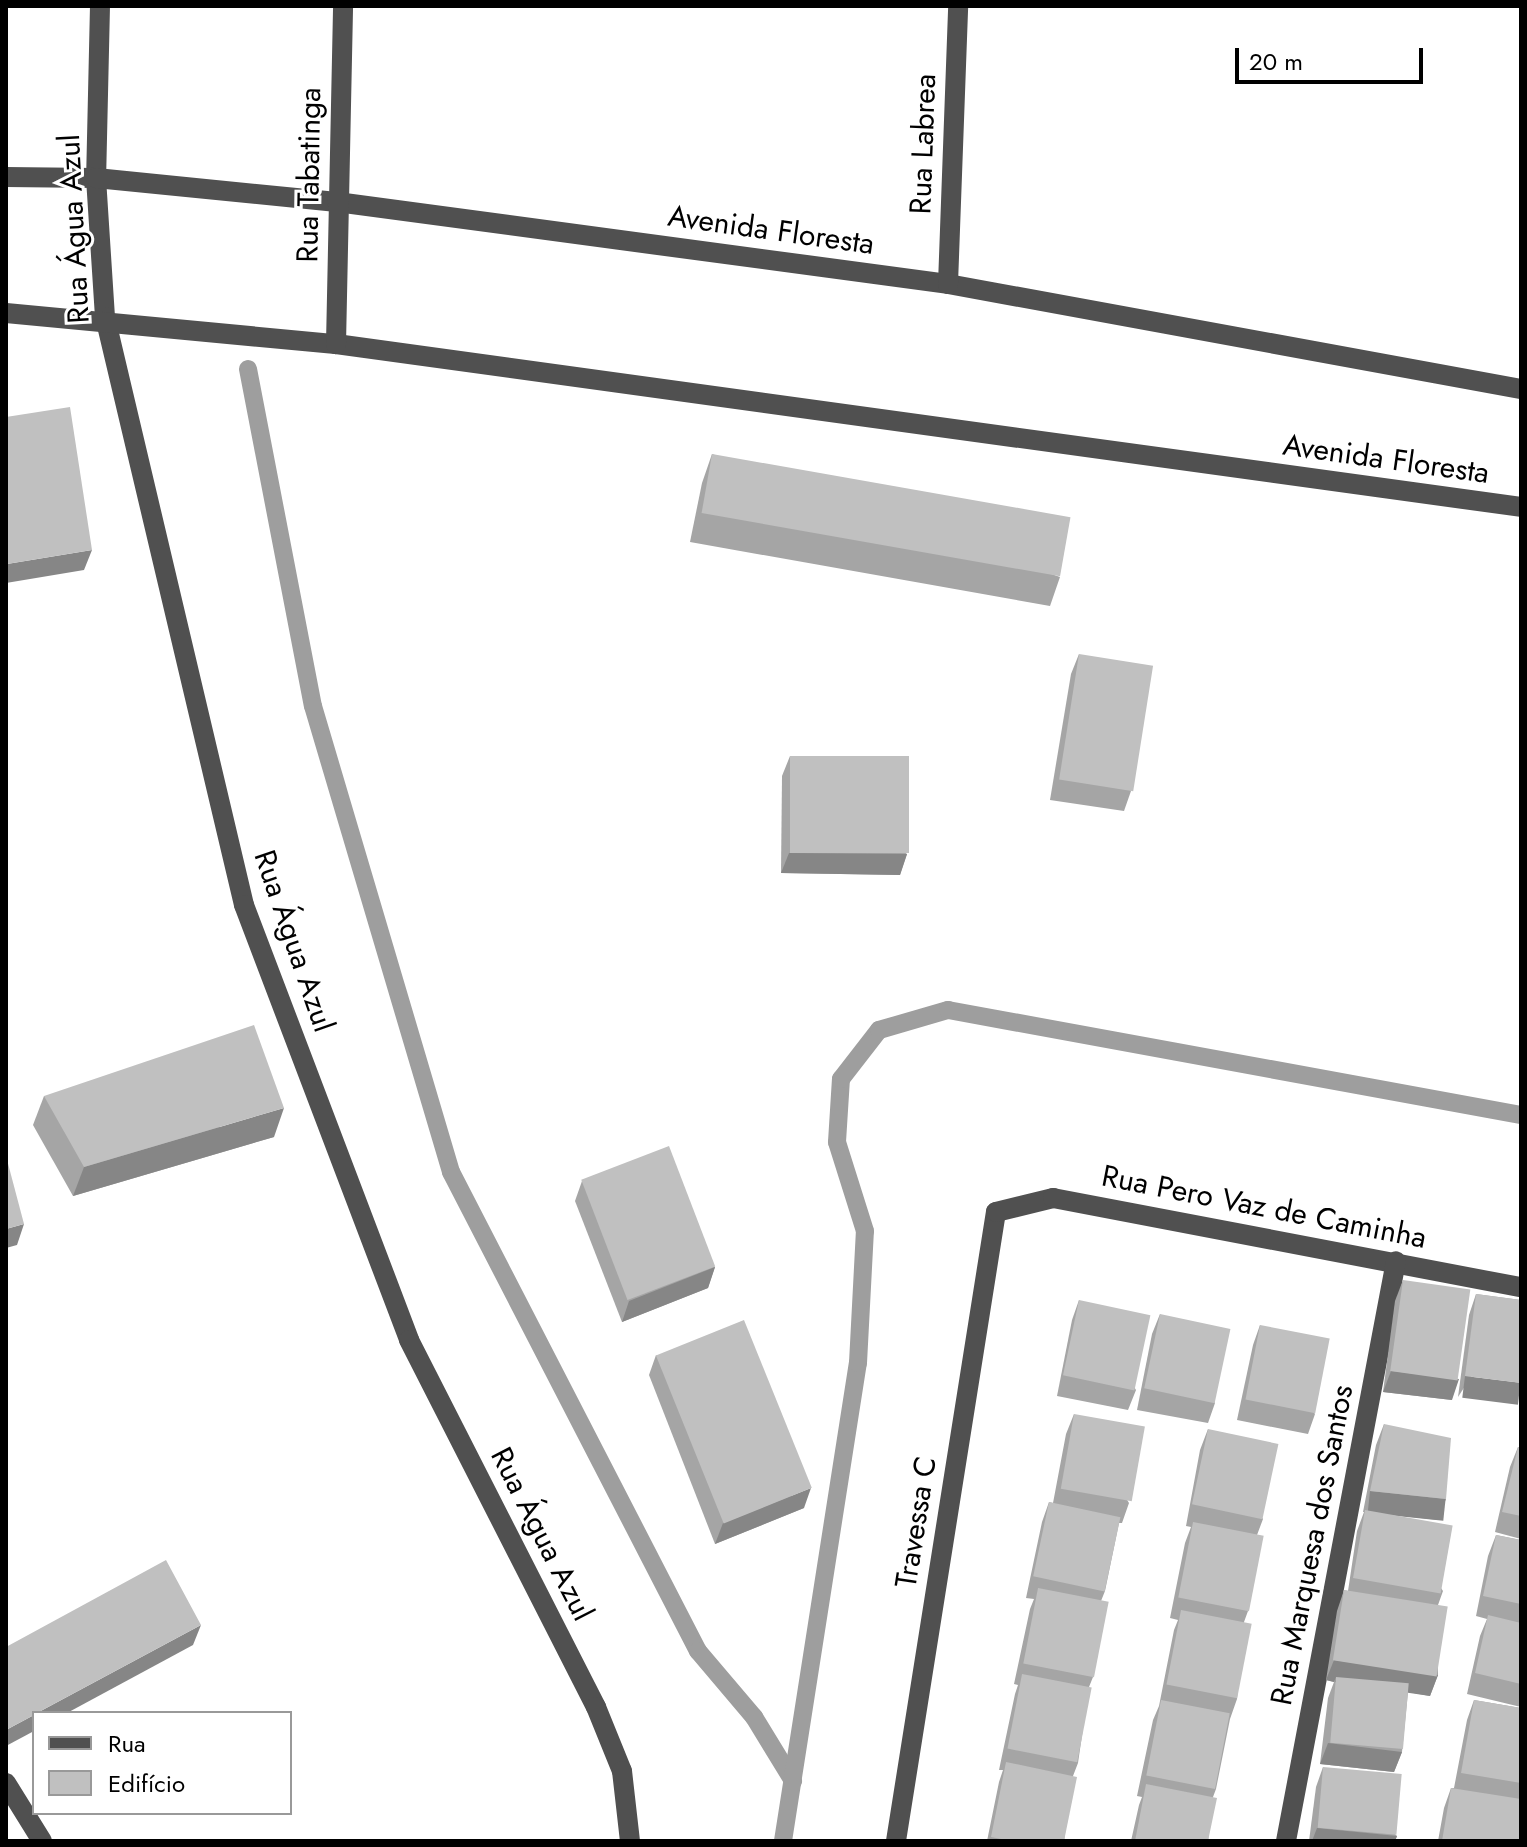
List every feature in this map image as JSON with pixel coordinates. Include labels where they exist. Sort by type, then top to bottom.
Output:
[{"type":"street","name":"Rua Água Azul","points":[[100,6],[96,178],[105,317],[244,905],[409,1340],[596,1707],[622,1771],[630,1841]]},
{"type":"street","name":"Rua Tabatinga","points":[[336,344],[343,6]]},
{"type":"street","name":"Rua Labrea","points":[[948,284],[958,6]]},
{"type":"street","name":"Avenida Floresta","points":[[6,177],[96,178],[337,202],[948,284],[1521,389]]},
{"type":"street","name":"Avenida Floresta","points":[[6,313],[105,317],[336,344],[1521,507]]},
{"type":"street","name":"Rua Pero Vaz de Caminha","points":[[996,1212],[1053,1198],[1521,1287]]},
{"type":"street","name":"Travessa C","points":[[896,1841],[996,1212]]},
{"type":"street","name":"Rua Marquesa dos Santos","points":[[1286,1841],[1396,1261]]},
{"type":"street","points":[[6,1783],[42,1841]]},
{"type":"building","points":[[70,407],[92,550],[7,564],[6,417]]},
{"type":"building","points":[[712,454],[1070,517],[1060,576],[702,513]]},
{"type":"building","points":[[1079,654],[1153,666],[1133,791],[1059,779]]},
{"type":"building","points":[[790,756],[909,756],[909,853],[790,853]]},
{"type":"building","points":[[254,1025],[284,1108],[84,1167],[44,1096]]},
{"type":"building","points":[[669,1146],[715,1266],[627,1300],[581,1180]]},
{"type":"building","points":[[6,1156],[24,1224],[6,1229]]},
{"type":"building","points":[[1403,1280],[1470,1289],[1458,1381],[1390,1371]]},
{"type":"building","points":[[1476,1294],[1521,1300],[1521,1383],[1465,1376]]},
{"type":"building","points":[[1079,1300],[1150,1315],[1134,1390],[1063,1375]]},
{"type":"building","points":[[1160,1314],[1230,1329],[1215,1403],[1144,1388]]},
{"type":"building","points":[[744,1320],[812,1488],[724,1523],[656,1356]]},
{"type":"building","points":[[1260,1325],[1330,1339],[1315,1413],[1245,1400]]},
{"type":"building","points":[[1074,1414],[1145,1427],[1132,1501],[1061,1489]]},
{"type":"building","points":[[1384,1424],[1451,1438],[1446,1499],[1370,1491]]},
{"type":"building","points":[[1208,1429],[1278,1444],[1262,1519],[1192,1504]]},
{"type":"building","points":[[1518,1447],[1521,1448],[1521,1516],[1502,1512]]},
{"type":"building","points":[[1049,1502],[1120,1517],[1105,1592],[1033,1576]]},
{"type":"building","points":[[1365,1510],[1453,1525],[1441,1593],[1353,1578]]},
{"type":"building","points":[[1193,1522],[1264,1536],[1249,1611],[1178,1598]]},
{"type":"building","points":[[1496,1535],[1521,1540],[1521,1604],[1483,1596]]},
{"type":"building","points":[[166,1560],[201,1625],[41,1711],[32,1711],[32,1716],[6,1730],[6,1647]]},
{"type":"building","points":[[1038,1588],[1109,1602],[1094,1677],[1023,1664]]},
{"type":"building","points":[[1344,1590],[1448,1606],[1437,1677],[1333,1660]]},
{"type":"building","points":[[1181,1610],[1252,1624],[1237,1698],[1166,1685]]},
{"type":"building","points":[[1488,1615],[1521,1623],[1521,1684],[1475,1673]]},
{"type":"building","points":[[1022,1674],[1092,1688],[1077,1762],[1007,1749]]},
{"type":"building","points":[[1336,1677],[1409,1683],[1403,1749],[1330,1743]]},
{"type":"building","points":[[1161,1700],[1230,1713],[1215,1789],[1146,1776]]},
{"type":"building","points":[[1474,1700],[1521,1708],[1521,1783],[1461,1773]]},
{"type":"building","points":[[1006,1762],[1077,1777],[1064,1841],[1011,1841],[991,1837]]},
{"type":"building","points":[[1323,1767],[1402,1774],[1396,1835],[1318,1828]]},
{"type":"building","points":[[1146,1784],[1217,1798],[1208,1841],[1135,1841]]},
{"type":"building","points":[[1451,1788],[1521,1799],[1521,1841],[1442,1841]]},
{"type":"waterway","points":[[248,369],[313,706],[451,1172],[698,1651],[754,1717],[793,1781]]},
{"type":"waterway","points":[[783,1841],[858,1363],[865,1231],[837,1142],[841,1079],[879,1030],[948,1010],[1521,1115]]}]
